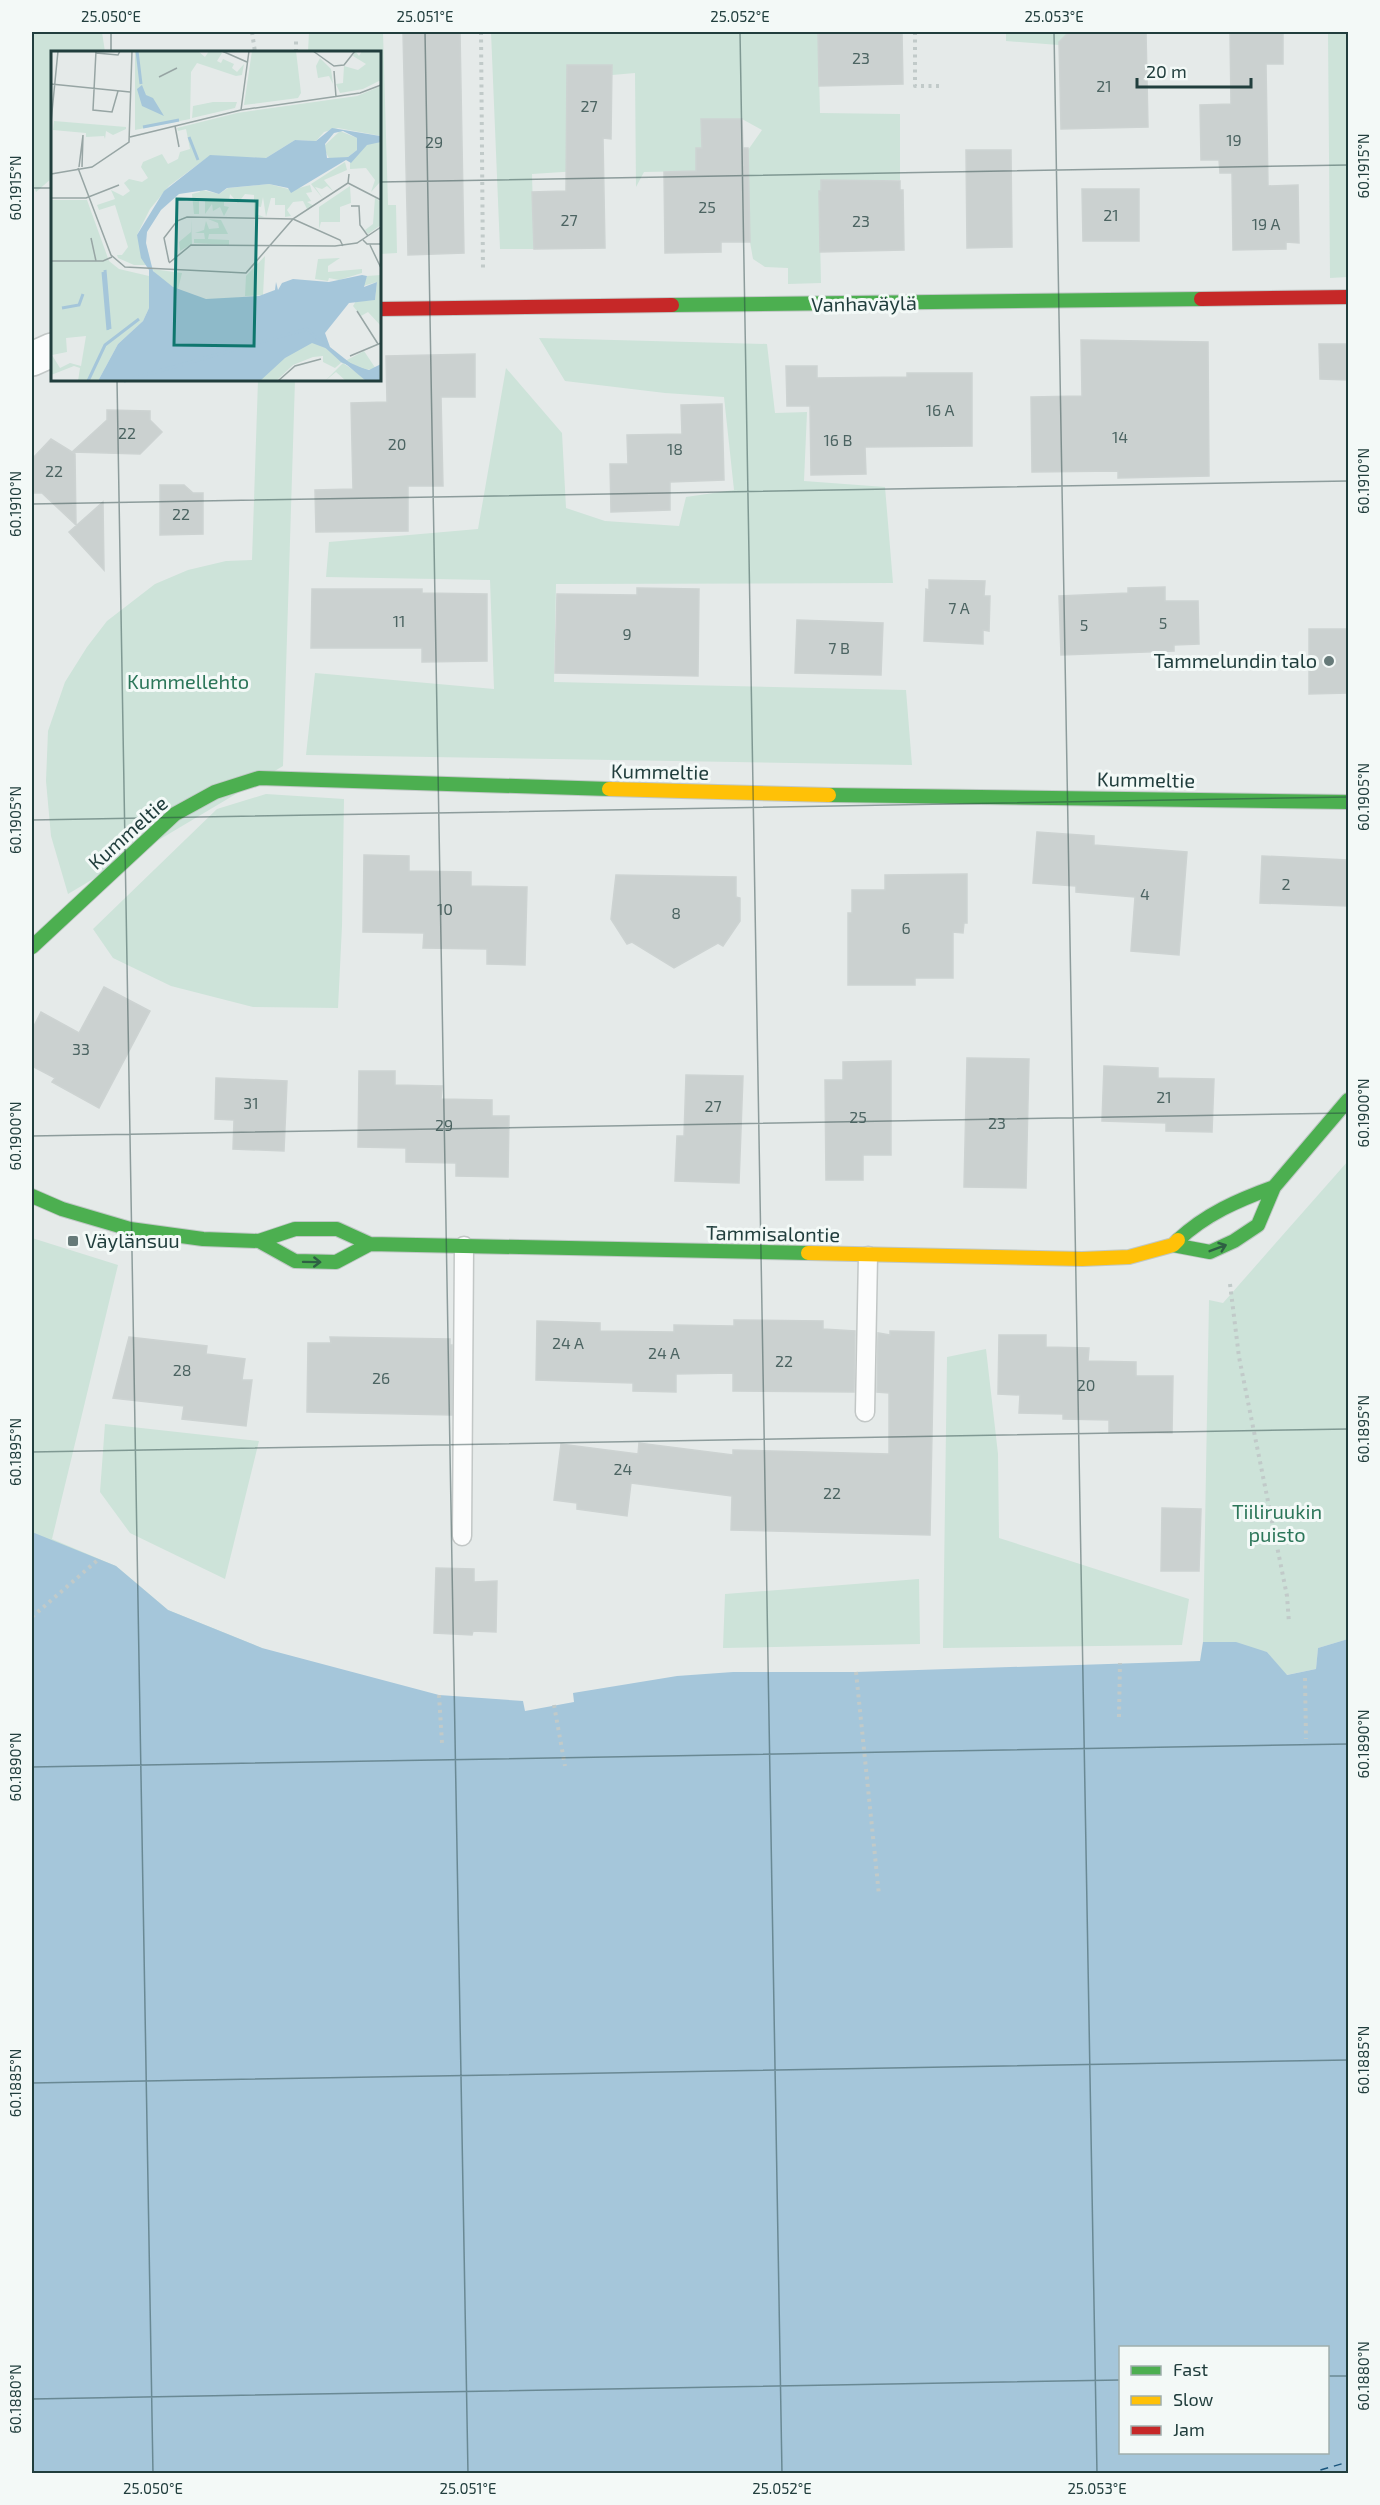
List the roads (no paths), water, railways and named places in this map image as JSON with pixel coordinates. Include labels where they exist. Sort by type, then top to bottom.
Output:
[{"type":"street","name":"Vanhaväylä","points":[[381,309],[1348,297]]},
{"type":"street","points":[[32,359],[51,350]]},
{"type":"street","name":"Kummeltie","points":[[32,948],[175,814],[215,792],[259,778],[756,794],[1348,802]]},
{"type":"street","name":"Tammisalontie","points":[[32,1196],[62,1209],[130,1229],[203,1239],[259,1241],[295,1228],[337,1229],[370,1244],[1082,1259],[1129,1257],[1173,1245],[1210,1252],[1234,1241],[1257,1225],[1274,1187],[1348,1100]]},
{"type":"street","name":"Tammisalontie","points":[[1173,1245],[1197,1222],[1238,1200],[1274,1187]]},
{"type":"street","name":"Tammisalontie","points":[[259,1241],[294,1261],[336,1262],[370,1244]]},
{"type":"lane","points":[[462,1536],[464,1246]]},
{"type":"lane","points":[[866,1412],[868,1256]]},
{"type":"water","points":[[32,1532],[116,1566],[168,1610],[262,1648],[439,1695],[523,1701],[525,1711],[574,1702],[573,1693],[677,1676],[733,1672],[856,1672],[1200,1661],[1203,1642],[1236,1642],[1267,1652],[1287,1675],[1316,1669],[1318,1648],[1348,1639],[1348,2473],[32,2473]]},
{"type":"place","name":"Tammelundin talo","points":[[1329,661]]},
{"type":"place","name":"Väylänsuu","points":[[73,1241]]},
{"type":"park label","name":"Kummellehto","points":[[188,682]]},
{"type":"park label","name":"Tiiliruukin puisto","points":[[1277,1524]]}]
